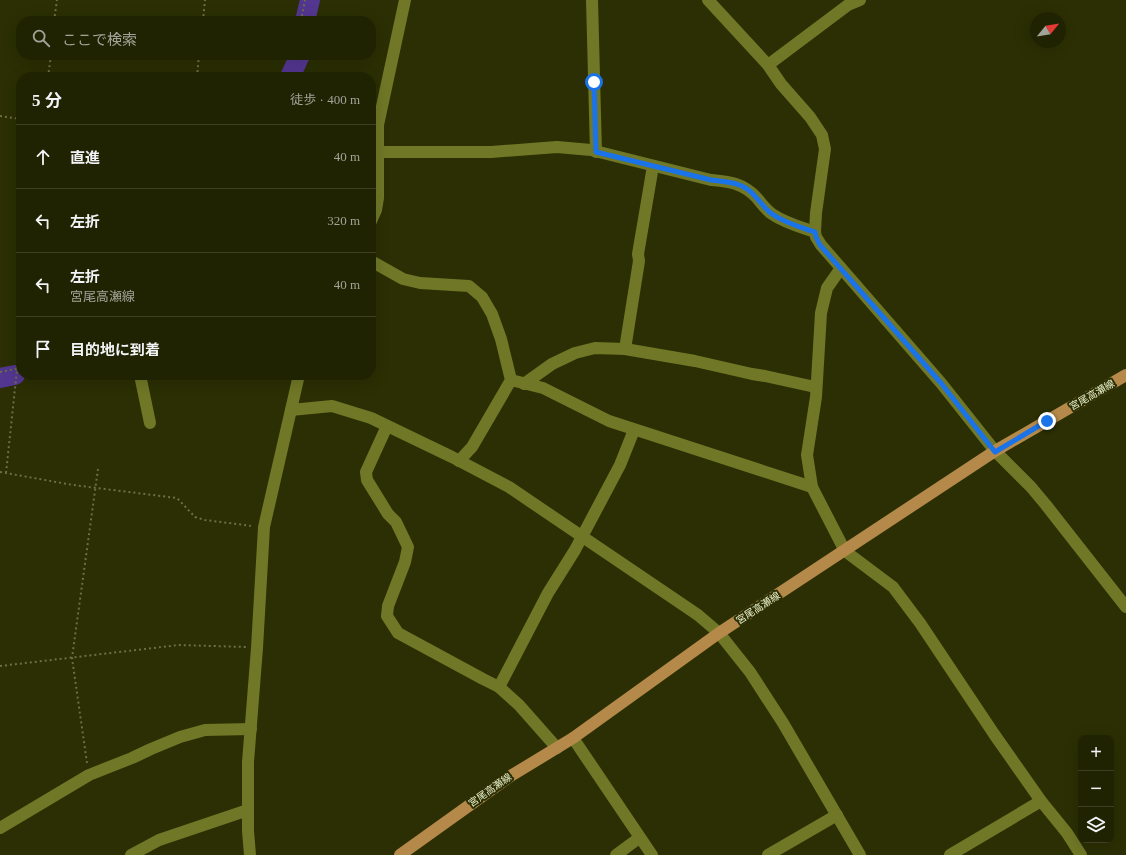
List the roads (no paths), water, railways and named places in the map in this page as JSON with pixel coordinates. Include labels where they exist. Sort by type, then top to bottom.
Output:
[{"type":"main road","name":"宮尾高瀬線","points":[[405,854],[509,777],[573,738],[719,633],[995,452],[1126,375]]},
{"type":"street","points":[[376,210],[378,198],[378,125],[405,0]]},
{"type":"street","points":[[592,0],[596,152]]},
{"type":"street","points":[[708,0],[768,65],[781,84],[817,126],[824,142],[825,149],[816,213],[815,232],[820,245],[941,383],[995,452],[1046,505],[1126,607]]},
{"type":"street","points":[[768,65],[848,5],[860,0]]},
{"type":"street","points":[[378,152],[491,152],[557,147],[596,152],[711,180],[742,185],[751,192],[770,212],[781,220],[815,232]]},
{"type":"street","points":[[625,349],[638,254],[653,166]]},
{"type":"street","points":[[376,264],[403,278],[420,283],[468,286],[482,297],[492,314],[501,339],[511,380],[472,448],[459,461]]},
{"type":"street","points":[[841,268],[831,281],[824,298],[821,313],[815,387],[816,397],[807,455],[812,487],[845,551],[893,587],[920,623],[989,728],[1041,801],[1067,833],[1081,855]]},
{"type":"street","points":[[524,384],[552,364],[575,353],[595,348],[625,349],[695,361],[815,387]]},
{"type":"street","points":[[141,380],[150,423]]},
{"type":"street","points":[[250,855],[248,762],[257,648],[264,527],[298,380]]},
{"type":"street","points":[[511,380],[543,388],[609,422],[812,487]]},
{"type":"street","points":[[291,410],[332,406],[371,418],[459,461],[510,487],[698,615],[719,633],[750,672],[783,723],[860,855]]},
{"type":"street","points":[[387,426],[366,472],[367,480],[388,514],[396,522],[408,547],[405,562],[388,606],[387,616],[398,633],[499,687],[519,706],[557,748]]},
{"type":"street","points":[[499,687],[548,593],[575,550],[620,464],[634,430]]},
{"type":"street","points":[[0,828],[89,775],[152,749],[205,730],[234,728],[251,729]]},
{"type":"street","points":[[573,738],[639,838],[652,855]]},
{"type":"street","points":[[950,855],[1041,801]]},
{"type":"street","points":[[131,855],[159,840],[248,810]]},
{"type":"street","points":[[768,855],[837,815]]},
{"type":"street","points":[[616,855],[639,838]]},
{"type":"waterway","points":[[306,16],[310,0]]},
{"type":"waterway","points":[[292,72],[298,60]]},
{"type":"waterway","points":[[0,378],[15,375]]}]
